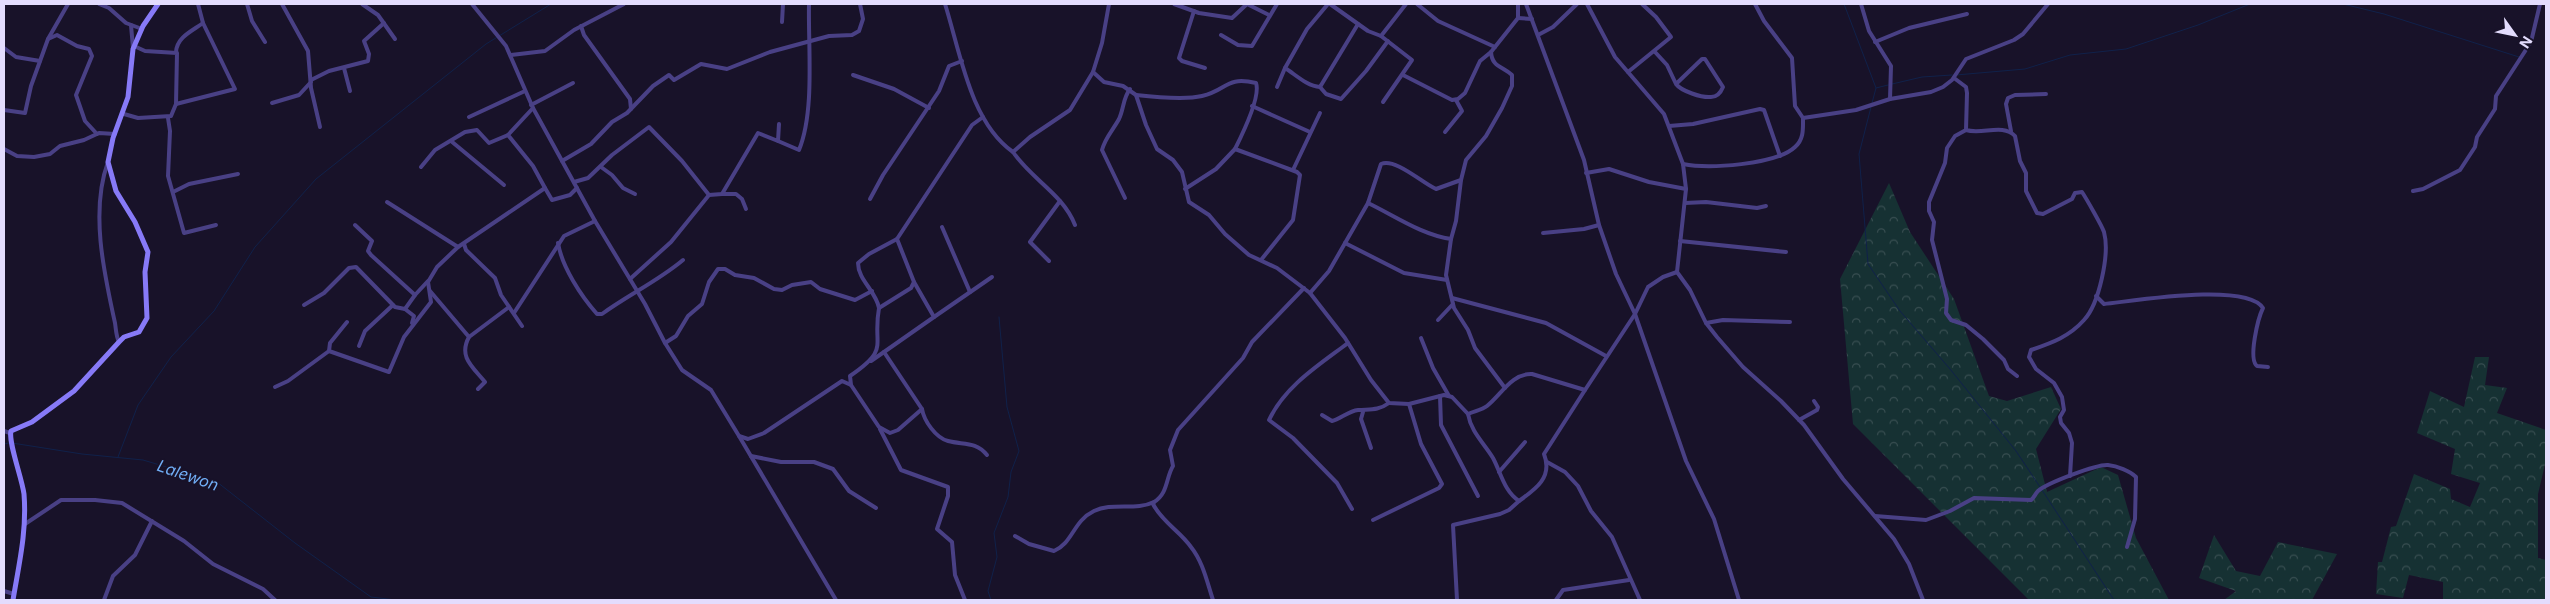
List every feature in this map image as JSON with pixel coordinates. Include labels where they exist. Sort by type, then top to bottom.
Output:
[{"type":"street","points":[[4,110],[25,113],[48,39],[68,4]]},
{"type":"street","points":[[99,4],[109,8],[131,25],[142,29]]},
{"type":"street","points":[[133,48],[142,29],[158,4]]},
{"type":"street","points":[[176,104],[235,89],[203,23],[198,4]]},
{"type":"street","points":[[247,4],[250,15],[265,42]]},
{"type":"street","points":[[282,4],[308,51],[311,81],[320,127]]},
{"type":"street","points":[[362,4],[378,15],[395,39]]},
{"type":"street","points":[[472,4],[511,55],[532,106],[594,221],[637,290],[665,343],[682,370],[711,390],[836,600]]},
{"type":"street","points":[[511,55],[545,51],[581,26],[624,4]]},
{"type":"street","points":[[782,4],[782,22]]},
{"type":"street","points":[[722,194],[758,134],[799,150],[805,134],[810,41],[809,4]]},
{"type":"street","points":[[562,161],[591,144],[612,122],[631,108],[653,86],[669,75],[674,80],[701,64],[727,70],[770,52],[828,36],[852,35],[859,31],[863,19],[860,4]]},
{"type":"street","points":[[945,4],[970,89],[983,117],[999,140],[1013,152],[1024,168],[1043,181],[1070,211],[1075,225]]},
{"type":"street","points":[[1013,152],[1030,137],[1070,110],[1093,72],[1102,43],[1109,4]]},
{"type":"street","points":[[1174,4],[1194,11],[1232,18],[1247,4],[1269,15]]},
{"type":"street","points":[[1221,35],[1238,45],[1249,47],[1277,4]]},
{"type":"street","points":[[1276,87],[1307,29],[1329,4],[1358,24],[1382,36],[1411,58],[1411,63],[1383,102]]},
{"type":"street","points":[[1382,36],[1406,4]]},
{"type":"street","points":[[1417,4],[1438,21],[1495,47]]},
{"type":"street","points":[[1456,100],[1465,92],[1480,61],[1491,52],[1518,18],[1518,4]]},
{"type":"street","points":[[1526,4],[1584,160],[1599,226],[1616,274],[1635,314],[1686,461],[1714,519],[1739,600]]},
{"type":"street","points":[[1538,35],[1553,26],[1577,4]]},
{"type":"street","points":[[1587,4],[1615,57],[1656,104],[1669,126],[1683,164],[1686,189],[1677,272],[1690,290],[1706,323],[1743,367],[1799,420],[1843,479],[1894,539],[1909,564],[1923,600]]},
{"type":"street","points":[[1628,72],[1670,40],[1671,35],[1642,4]]},
{"type":"street","points":[[1683,164],[1693,166],[1728,164],[1780,156],[1795,147],[1802,137],[1803,118],[1795,106],[1792,58],[1764,21],[1755,4]]},
{"type":"street","points":[[1861,4],[1869,31],[1891,66],[1890,99]]},
{"type":"street","points":[[1803,118],[1856,110],[1890,99],[1931,92],[1943,87],[1954,78],[1966,59],[2014,40],[2023,34],[2048,4]]},
{"type":"street","points":[[2413,191],[2429,186],[2460,170],[2475,147],[2477,137],[2495,109],[2496,96],[2529,47],[2540,4]]},
{"type":"street","points":[[1194,11],[1179,58],[1182,61],[1205,68]]},
{"type":"street","points":[[1875,42],[1918,25],[1967,14]]},
{"type":"street","points":[[1518,18],[1532,20]]},
{"type":"street","points":[[124,114],[138,118],[168,118],[172,114],[176,104],[178,55],[176,44],[203,23]]},
{"type":"street","points":[[272,103],[299,95],[311,81],[329,71],[368,61],[369,54],[364,41],[384,23]]},
{"type":"street","points":[[1320,87],[1358,24]]},
{"type":"street","points":[[119,342],[110,304],[100,236],[103,177],[115,134],[124,114],[128,98],[133,48],[131,25]]},
{"type":"street","points":[[581,26],[584,35],[630,99],[631,108]]},
{"type":"street","points":[[48,39],[57,35],[77,46],[89,48],[92,56],[76,95],[85,121],[97,134]]},
{"type":"street","points":[[1285,68],[1313,86],[1320,87],[1324,92],[1341,99],[1366,71],[1388,41]]},
{"type":"street","points":[[4,48],[16,57],[40,61]]},
{"type":"street","points":[[133,48],[145,51],[176,52]]},
{"type":"street","points":[[1491,52],[1492,62],[1512,75],[1512,86],[1486,136],[1466,160],[1461,180],[1447,280],[1459,317],[1468,330],[1475,348],[1505,388]]},
{"type":"street","points":[[1655,52],[1667,65],[1676,84],[1680,88],[1710,98],[1716,96],[1723,87],[1705,59],[1702,59],[1676,84]]},
{"type":"street","points":[[870,199],[883,175],[929,108],[939,91],[949,66],[962,61]]},
{"type":"street","points":[[344,68],[350,90]]},
{"type":"street","points":[[1093,72],[1104,82],[1130,89],[1136,95],[1146,125],[1157,149],[1178,166],[1191,205],[1209,215],[1225,234],[1249,255],[1278,268],[1310,293],[1348,343],[1371,380],[1389,403]]},
{"type":"street","points":[[852,75],[894,89],[929,108]]},
{"type":"street","points":[[1403,75],[1456,100],[1462,111],[1445,132]]},
{"type":"street","points":[[1954,78],[1966,87],[1968,93],[1966,130]]},
{"type":"street","points":[[1136,95],[1198,97],[1214,92],[1231,81],[1244,80],[1256,82],[1252,106],[1244,132],[1234,148],[1216,169],[1185,189]]},
{"type":"street","points":[[421,167],[435,150],[472,130],[477,130],[489,143],[508,134],[532,106],[573,83]]},
{"type":"street","points":[[1125,198],[1102,150],[1104,142],[1117,122],[1126,95],[1130,89]]},
{"type":"street","points":[[469,117],[525,92]]},
{"type":"street","points":[[2046,94],[2015,95],[2008,98],[2006,104],[2011,131],[2015,136],[2020,161],[2026,173],[2026,191],[2037,213],[2043,214],[2072,199],[2075,193],[2082,192],[2104,232],[2105,261],[2096,296],[2084,321],[2060,340],[2031,350],[2029,357],[2036,369],[2054,383],[2062,397],[2064,410],[2060,417],[2061,423],[2072,443],[2070,476]]},
{"type":"street","points":[[1252,106],[1310,132]]},
{"type":"street","points":[[1669,126],[1693,124],[1760,109],[1764,110],[1780,156]]},
{"type":"street","points":[[1293,170],[1320,112]]},
{"type":"street","points":[[870,362],[878,348],[878,298],[858,272],[858,263],[869,254],[897,239],[972,125],[983,117]]},
{"type":"street","points":[[168,118],[170,131],[168,176],[184,233],[216,225]]},
{"type":"street","points":[[778,141],[779,124]]},
{"type":"street","points":[[574,182],[586,180],[612,155],[649,127],[682,161],[709,195]]},
{"type":"street","points":[[2011,131],[1966,130],[1955,136],[1947,148],[1945,162],[1929,202],[1929,211],[1934,222],[1932,240],[1947,299],[1946,313],[1951,320],[1966,325],[1983,339],[2004,360],[2008,369],[2018,376]]},
{"type":"street","points":[[4,149],[17,156],[34,157],[50,154],[60,146],[84,140],[97,134],[115,134]]},
{"type":"street","points":[[508,134],[533,166],[552,200],[570,195],[577,188]]},
{"type":"street","points":[[451,141],[504,185]]},
{"type":"street","points":[[1234,148],[1293,170],[1300,175],[1293,220],[1261,260]]},
{"type":"street","points":[[10,433],[15,428],[32,422],[74,391],[124,337],[139,332],[147,318],[145,272],[148,252],[136,222],[116,191],[108,162]]},
{"type":"street","points":[[1310,293],[1325,277],[1368,204],[1379,168],[1384,163],[1388,162],[1403,169],[1436,189],[1461,180]]},
{"type":"street","points":[[601,167],[612,175],[623,188],[635,194]]},
{"type":"street","points":[[1586,173],[1609,169],[1658,184],[1686,189]]},
{"type":"street","points":[[173,192],[189,184],[238,174]]},
{"type":"street","points":[[404,309],[429,280],[437,267],[458,247],[545,188]]},
{"type":"street","points":[[630,279],[671,242],[709,195],[736,194],[742,199],[746,209]]},
{"type":"street","points":[[387,202],[458,247]]},
{"type":"street","points":[[1049,261],[1030,242],[1060,202]]},
{"type":"street","points":[[1685,203],[1720,203],[1757,208],[1766,206]]},
{"type":"street","points":[[1368,204],[1410,225],[1440,237],[1452,239]]},
{"type":"street","points":[[514,314],[564,236],[594,221]]},
{"type":"street","points":[[355,225],[372,241],[368,251],[371,255],[415,295]]},
{"type":"street","points":[[1543,233],[1599,226]]},
{"type":"street","points":[[942,228],[970,292]]},
{"type":"street","points":[[897,239],[914,282],[934,317]]},
{"type":"street","points":[[1680,241],[1786,252]]},
{"type":"street","points":[[558,243],[564,261],[597,314],[602,314],[637,290],[658,280],[682,260]]},
{"type":"street","points":[[1345,243],[1404,273],[1447,280]]},
{"type":"street","points":[[464,244],[466,250],[495,278],[509,307],[522,326]]},
{"type":"street","points":[[304,305],[324,293],[349,268],[356,267],[393,305],[404,309],[414,316],[411,326]]},
{"type":"street","points":[[665,343],[676,336],[688,316],[702,304],[709,282],[718,269],[725,269],[735,276],[761,281],[774,289],[782,290],[792,284],[811,282],[820,289],[855,300],[872,291]]},
{"type":"street","points":[[1457,600],[1452,525],[1500,514],[1509,510],[1519,500],[1538,488],[1545,478],[1547,462],[1544,454],[1635,314],[1648,286],[1663,277],[1677,272]]},
{"type":"street","points":[[965,600],[955,575],[952,542],[937,529],[948,496],[948,488],[901,470],[879,427],[851,385],[850,376],[992,277]]},
{"type":"street","points":[[329,351],[389,372],[399,345],[411,326],[431,302],[428,289],[429,280]]},
{"type":"street","points":[[879,308],[911,288],[914,282]]},
{"type":"street","points":[[1015,536],[1029,544],[1054,551],[1066,545],[1076,525],[1094,511],[1154,502],[1165,492],[1168,475],[1173,466],[1170,450],[1178,430],[1243,358],[1252,342],[1304,288]]},
{"type":"street","points":[[428,289],[469,337]]},
{"type":"street","points":[[2096,296],[2104,304],[2212,294],[2233,295],[2260,304],[2263,308],[2256,332],[2253,359],[2257,366],[2268,367]]},
{"type":"street","points":[[1452,298],[1546,324],[1606,356]]},
{"type":"street","points":[[1438,320],[1454,304]]},
{"type":"street","points":[[358,346],[365,332],[393,305]]},
{"type":"street","points":[[478,389],[484,385],[484,382],[466,360],[464,353],[469,337],[509,307]]},
{"type":"street","points":[[1706,323],[1729,320],[1790,322]]},
{"type":"street","points":[[275,387],[288,381],[329,351],[330,343],[347,322]]},
{"type":"street","points":[[1421,338],[1433,368],[1449,396],[1468,414],[1475,433],[1493,458],[1502,481],[1519,500]]},
{"type":"street","points":[[1348,343],[1302,378],[1281,402],[1269,420],[1293,438],[1337,483],[1352,509]]},
{"type":"street","points":[[884,352],[922,409],[924,420],[946,441],[971,443],[983,449],[987,455]]},
{"type":"street","points":[[1468,414],[1486,407],[1505,388],[1524,374],[1532,374],[1585,390]]},
{"type":"street","points":[[739,436],[748,439],[764,433],[842,381],[851,385]]},
{"type":"street","points":[[1322,415],[1332,421],[1358,410],[1363,412],[1379,409],[1389,403],[1410,404],[1440,396],[1449,396]]},
{"type":"street","points":[[1440,396],[1441,425],[1478,496]]},
{"type":"street","points":[[1799,420],[1817,410],[1818,407],[1814,401]]},
{"type":"street","points":[[1373,520],[1439,488],[1442,484],[1421,444],[1410,404]]},
{"type":"street","points":[[879,427],[890,433],[898,430],[922,409]]},
{"type":"street","points":[[1363,412],[1361,419],[1371,448]]},
{"type":"street","points":[[4,431],[10,433]]},
{"type":"street","points":[[4,591],[13,597],[23,549],[25,524],[22,481],[10,433]]},
{"type":"street","points":[[1498,472],[1525,442]]},
{"type":"street","points":[[751,456],[781,462],[814,462],[833,469],[849,491],[876,508]]},
{"type":"street","points":[[1547,462],[1565,472],[1578,486],[1591,511],[1612,537],[1629,580],[1640,600]]},
{"type":"street","points":[[1875,516],[1926,520],[1950,512],[1974,498],[2031,500],[2038,491],[2070,476],[2095,466],[2108,465],[2132,473],[2136,478],[2135,519],[2126,548]]},
{"type":"street","points":[[25,524],[57,502],[66,500],[122,503],[184,541],[213,564],[263,589],[276,600]]},
{"type":"street","points":[[1154,502],[1153,504],[1158,514],[1184,538],[1200,561],[1213,600]]},
{"type":"street","points":[[104,600],[112,576],[135,555],[152,521]]},
{"type":"street","points":[[1556,600],[1563,590],[1629,580]]},
{"type":"green space","points":[[1889,183],[1910,232],[1954,299],[1989,396],[2007,401],[2051,387],[2061,409],[2036,449],[2047,492],[2101,467],[2118,475],[2136,538],[2169,600],[2029,600],[1853,424],[1840,279]]},
{"type":"green space","points":[[2475,357],[2489,357],[2485,385],[2507,388],[2497,413],[2546,430],[2546,460],[2538,494],[2538,558],[2546,560],[2546,600],[2443,599],[2443,582],[2409,575],[2403,598],[2376,594],[2378,562],[2382,562],[2391,527],[2396,526],[2414,474],[2450,489],[2451,499],[2470,507],[2480,483],[2451,474],[2455,449],[2417,433],[2430,391],[2464,407]]},
{"type":"green space","points":[[2214,535],[2236,571],[2260,576],[2278,542],[2337,554],[2312,600],[2224,600],[2236,591],[2199,578]]},
{"type":"waterway","points":[[118,457],[138,405],[171,357],[214,311],[255,247],[316,179],[486,44],[551,4]]},
{"type":"waterway","points":[[1844,4],[1876,88],[1872,103]]},
{"type":"waterway","points":[[1956,75],[2025,69],[2070,55],[2126,49],[2198,25],[2250,4]]},
{"type":"waterway","points":[[2343,4],[2384,14],[2519,57]]},
{"type":"waterway","points":[[1892,84],[1922,77],[1952,75]]},
{"type":"waterway","points":[[1876,88],[1888,85]]},
{"type":"waterway","points":[[1871,107],[1859,154],[1868,264],[1900,311],[2016,451],[2040,487]]},
{"type":"waterway","points":[[991,600],[988,591],[997,557],[994,533],[1008,497],[1011,472],[1019,451],[1007,407],[999,317]]},
{"type":"waterway","name":"Lalewon","points":[[4,444],[9,443]]},
{"type":"waterway","name":"Lalewon","points":[[12,443],[82,454],[143,460],[217,482],[295,543],[371,597],[396,600]]},
{"type":"waterway","points":[[2042,490],[2114,600]]}]
